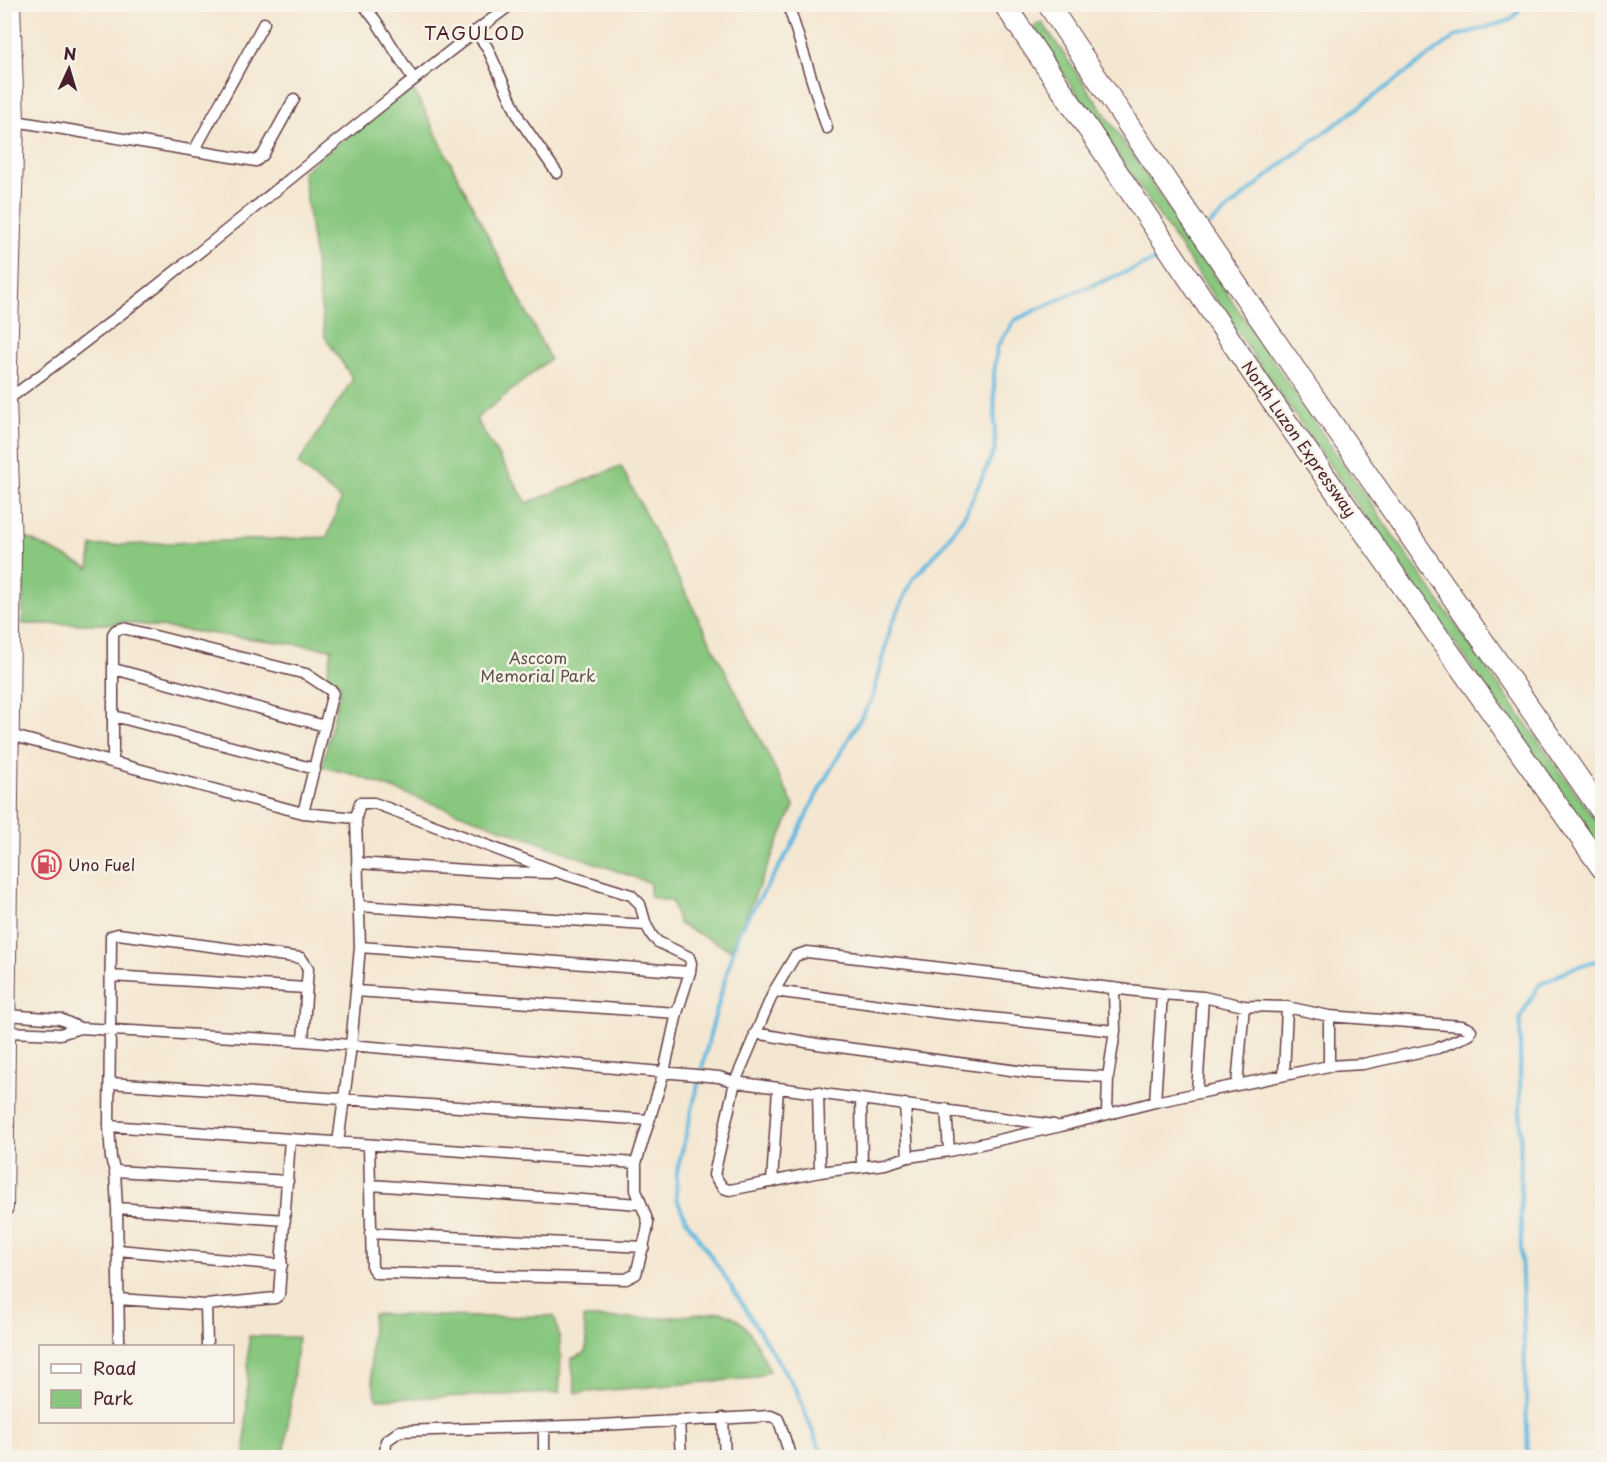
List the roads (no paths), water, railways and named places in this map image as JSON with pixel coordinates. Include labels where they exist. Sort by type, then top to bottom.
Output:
[{"type":"highway","points":[[4,1208],[12,547],[8,400],[15,121],[9,95],[11,4]]},
{"type":"highway","name":"North Luzon Expressway","points":[[1004,4],[1264,390],[1602,868]]},
{"type":"highway","points":[[1048,4],[1246,299],[1602,813]]},
{"type":"street","points":[[363,4],[414,80]]},
{"type":"street","points":[[8,400],[79,348],[475,31],[512,4]]},
{"type":"street","points":[[788,4],[827,128]]},
{"type":"street","points":[[194,151],[264,23]]},
{"type":"street","points":[[475,31],[487,47],[520,120],[557,173]]},
{"type":"street","points":[[15,121],[252,161],[259,159],[294,99]]},
{"type":"street","points":[[113,763],[113,634],[116,630],[123,628],[306,674],[333,692],[303,813]]},
{"type":"street","points":[[114,669],[326,726]]},
{"type":"street","points":[[114,716],[315,769]]},
{"type":"street","points":[[10,735],[303,813],[356,819]]},
{"type":"street","points":[[338,1143],[351,1046],[360,947],[356,819],[360,803],[374,803],[560,873],[631,895],[640,904],[646,925],[658,942],[689,957],[690,972],[677,1013],[664,1072],[636,1163],[636,1190],[648,1222],[636,1274],[626,1279],[376,1273],[372,1268],[370,1233],[369,1146]]},
{"type":"street","points":[[357,863],[497,872],[560,873]]},
{"type":"street","points":[[359,906],[646,925]]},
{"type":"street","points":[[120,1345],[116,1171],[111,1159],[110,1126],[111,976],[109,942],[111,936],[118,934],[301,958],[308,968],[303,1041]]},
{"type":"street","points":[[360,947],[690,972]]},
{"type":"street","points":[[807,952],[1114,988],[1203,997],[1244,1006],[1287,1007],[1329,1016],[1462,1026],[1471,1030],[1469,1035],[1438,1048],[1363,1064],[1329,1066],[1197,1093],[1061,1126],[949,1151],[908,1157],[885,1164],[820,1172],[730,1190],[723,1188],[714,1175],[735,1082],[774,991],[795,956],[807,952]]},
{"type":"street","points":[[111,976],[306,988]]},
{"type":"street","points":[[1107,1113],[1108,1077],[1115,1031],[1114,988]]},
{"type":"street","points":[[774,991],[942,1013],[1115,1031]]},
{"type":"street","points":[[356,992],[677,1013]]},
{"type":"street","points":[[1155,1102],[1162,994]]},
{"type":"street","points":[[1197,1093],[1203,997]]},
{"type":"street","points":[[1237,1085],[1244,1006]]},
{"type":"street","points":[[1284,1075],[1287,1007]]},
{"type":"street","points":[[1329,1016],[1329,1066]]},
{"type":"street","points":[[7,1023],[60,1019],[80,1028],[303,1041],[719,1077],[735,1082],[1061,1126]]},
{"type":"street","points":[[7,1023],[60,1034],[80,1028]]},
{"type":"street","points":[[755,1033],[817,1044],[1033,1072],[1108,1077]]},
{"type":"street","points":[[110,1083],[649,1120]]},
{"type":"street","points":[[772,1182],[777,1088]]},
{"type":"street","points":[[818,1092],[820,1172]]},
{"type":"street","points":[[861,1099],[862,1167]]},
{"type":"street","points":[[904,1104],[908,1157]]},
{"type":"street","points":[[946,1109],[949,1151]]},
{"type":"street","points":[[110,1126],[636,1163]]},
{"type":"street","points":[[118,1299],[206,1305],[275,1298],[279,1295],[290,1140]]},
{"type":"street","points":[[116,1171],[288,1181]]},
{"type":"street","points":[[370,1185],[640,1204]]},
{"type":"street","points":[[117,1208],[285,1220]]},
{"type":"street","points":[[370,1233],[644,1247]]},
{"type":"street","points":[[117,1250],[282,1265]]},
{"type":"street","points":[[206,1305],[207,1345]]},
{"type":"street","points":[[385,1458],[386,1442],[400,1431],[600,1425],[771,1416],[778,1419],[791,1458]]},
{"type":"street","points":[[723,1418],[725,1458]]},
{"type":"street","points":[[679,1420],[681,1458]]},
{"type":"street","points":[[544,1427],[544,1458]]},
{"type":"waterway","points":[[1209,225],[1288,159],[1456,36],[1511,20],[1524,4]]},
{"type":"waterway","points":[[823,1458],[797,1391],[724,1275],[686,1220],[676,1197],[677,1171],[713,1023],[738,933],[790,849],[821,786],[872,699],[891,626],[913,579],[942,547],[966,513],[995,449],[994,375],[997,347],[1015,320],[1073,293],[1156,260]]},
{"type":"waterway","points":[[1528,1458],[1521,1249],[1520,1018],[1539,985],[1573,968],[1602,959]]},
{"type":"place","name":"Uno Fuel","points":[[47,865]]},
{"type":"district","name":"TAGULOD","points":[[475,34]]},
{"type":"park label","name":"Asccom Memorial Park","points":[[538,667]]}]
